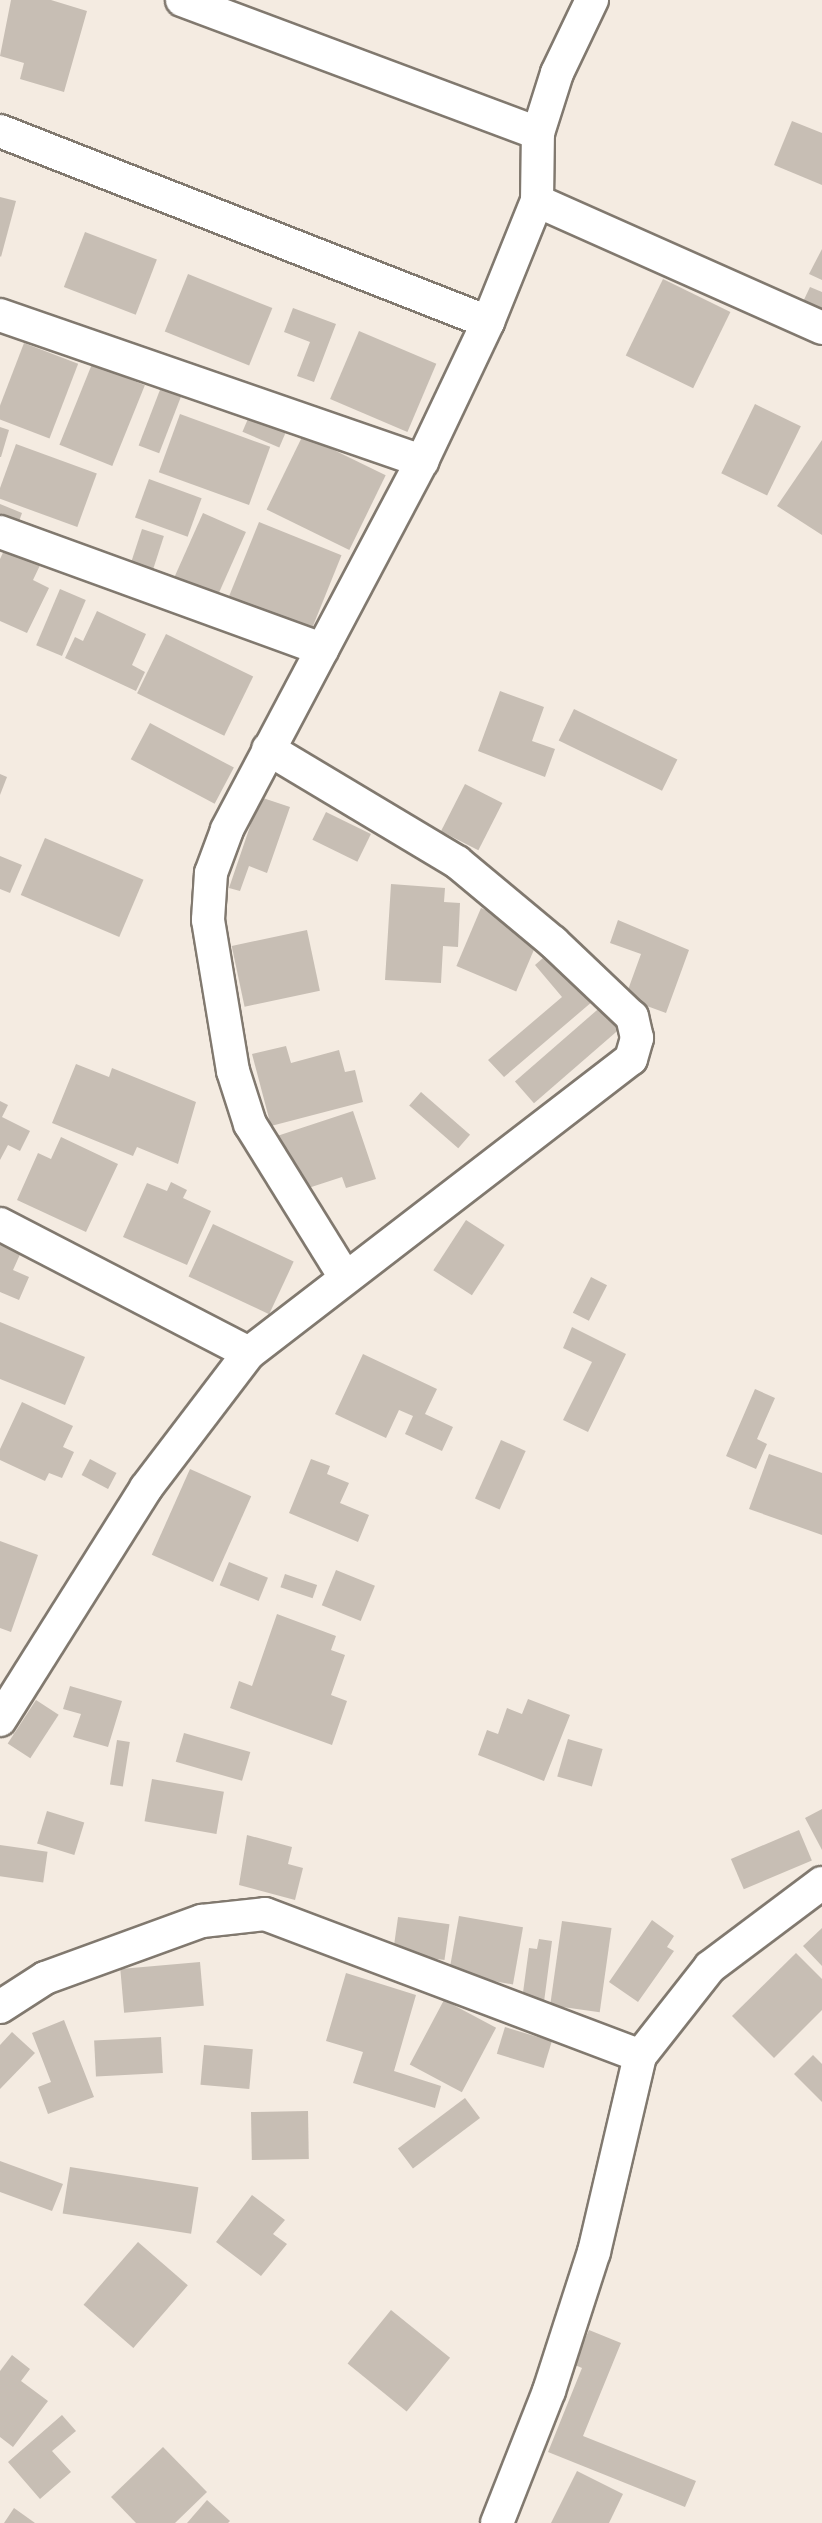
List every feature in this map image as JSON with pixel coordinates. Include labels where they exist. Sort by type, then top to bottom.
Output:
[{"type":"street","points":[[182,0],[538,133]]},
{"type":"street","points":[[345,1277],[250,1124],[233,1071],[208,920],[218,850],[268,749],[422,461],[488,322],[537,201],[538,133],[557,73],[592,0]]},
{"type":"street","points":[[0,131],[488,322]]},
{"type":"street","points":[[537,201],[822,328]]},
{"type":"street","points":[[0,315],[422,461]]},
{"type":"street","points":[[0,532],[322,649]]},
{"type":"street","points":[[0,1720],[11,1676],[146,1488],[249,1353],[631,1059],[637,1038],[632,1017],[457,862],[268,749]]},
{"type":"street","points":[[0,1224],[249,1353]]},
{"type":"street","points":[[497,2523],[549,2391],[594,2252],[640,2056],[710,1967],[822,1883]]},
{"type":"street","points":[[0,2007],[45,1978],[177,1930],[239,1914],[265,1914],[640,2056]]},
{"type":"building","points":[[11,0],[51,0],[87,11],[64,92],[20,79],[24,63],[0,56]]},
{"type":"building","points":[[792,121],[822,133],[822,185],[774,165]]},
{"type":"building","points":[[0,197],[16,201],[1,257],[0,256]]},
{"type":"building","points":[[85,232],[157,260],[136,315],[64,287]]},
{"type":"building","points":[[822,249],[822,280],[809,274]]},
{"type":"building","points":[[188,274],[272,308],[249,366],[165,331]]},
{"type":"building","points":[[663,279],[730,312],[693,388],[626,355]]},
{"type":"building","points":[[810,287],[822,292],[822,316],[801,306]]},
{"type":"building","points":[[293,308],[336,324],[314,382],[297,376],[310,342],[284,332]]},
{"type":"building","points":[[359,331],[436,364],[407,432],[330,399]]},
{"type":"building","points":[[24,343],[78,364],[49,438],[0,419],[0,406]]},
{"type":"building","points":[[92,364],[145,385],[112,466],[59,445]]},
{"type":"building","points":[[163,382],[184,390],[159,453],[139,445]]},
{"type":"building","points":[[755,404],[801,426],[767,496],[721,473]]},
{"type":"building","points":[[253,407],[290,423],[279,447],[242,432]]},
{"type":"building","points":[[180,414],[270,447],[249,505],[159,472]]},
{"type":"building","points":[[0,427],[9,430],[1,457],[0,457]]},
{"type":"building","points":[[303,435],[386,475],[349,550],[267,510]]},
{"type":"building","points":[[822,440],[822,535],[777,506]]},
{"type":"building","points":[[16,444],[97,473],[77,527],[0,499],[0,488]]},
{"type":"building","points":[[149,479],[202,498],[188,537],[135,518]]},
{"type":"building","points":[[0,504],[22,513],[16,530],[0,523]]},
{"type":"building","points":[[203,513],[246,532],[215,602],[172,583]]},
{"type":"building","points":[[259,522],[342,555],[312,630],[229,596]]},
{"type":"building","points":[[142,529],[164,536],[153,568],[131,561]]},
{"type":"building","points":[[8,542],[43,559],[33,580],[49,588],[27,633],[0,621],[0,559]]},
{"type":"building","points":[[60,589],[86,600],[62,656],[36,645]]},
{"type":"building","points":[[97,611],[146,634],[132,665],[145,672],[136,691],[65,658],[75,637],[83,641]]},
{"type":"building","points":[[166,634],[253,677],[224,736],[137,693]]},
{"type":"building","points":[[500,691],[544,707],[532,741],[555,749],[545,777],[478,751]]},
{"type":"building","points":[[574,709],[677,759],[662,791],[559,740]]},
{"type":"building","points":[[150,723],[234,768],[215,804],[131,759]]},
{"type":"building","points":[[0,774],[7,777],[0,795]]},
{"type":"building","points":[[465,784],[502,803],[478,850],[441,831]]},
{"type":"building","points":[[260,797],[290,807],[267,873],[249,866],[240,891],[229,888]]},
{"type":"building","points":[[326,812],[371,834],[357,862],[312,840]]},
{"type":"building","points":[[45,838],[143,880],[119,937],[21,895]]},
{"type":"building","points":[[0,856],[22,865],[10,893],[0,889]]},
{"type":"building","points":[[391,884],[445,888],[444,902],[460,903],[458,947],[443,946],[441,983],[385,980]]},
{"type":"building","points":[[481,908],[541,933],[516,991],[456,966]]},
{"type":"building","points":[[618,920],[689,950],[666,1013],[625,998],[641,954],[610,943]]},
{"type":"building","points":[[307,930],[320,991],[245,1007],[232,946]]},
{"type":"building","points":[[551,951],[593,1001],[504,1077],[488,1060],[562,997],[535,965]]},
{"type":"building","points":[[604,1004],[623,1026],[534,1103],[515,1081]]},
{"type":"building","points":[[286,1046],[291,1063],[339,1050],[345,1072],[355,1070],[363,1102],[271,1126],[252,1054]]},
{"type":"building","points":[[76,1064],[109,1077],[112,1068],[196,1102],[178,1164],[137,1147],[133,1156],[52,1123]]},
{"type":"building","points":[[421,1092],[470,1135],[458,1148],[409,1106]]},
{"type":"building","points":[[0,1101],[8,1105],[2,1117],[30,1131],[20,1151],[8,1145],[0,1160]]},
{"type":"building","points":[[353,1111],[376,1179],[346,1188],[342,1177],[293,1193],[274,1137]]},
{"type":"building","points":[[61,1137],[118,1164],[86,1232],[17,1200],[38,1153],[51,1159]]},
{"type":"building","points":[[171,1182],[187,1190],[183,1198],[211,1211],[187,1265],[123,1237],[147,1183],[167,1191]]},
{"type":"building","points":[[466,1220],[505,1245],[472,1295],[433,1270]]},
{"type":"building","points":[[213,1224],[294,1262],[269,1314],[188,1277]]},
{"type":"building","points":[[0,1240],[22,1250],[13,1270],[29,1277],[19,1300],[0,1292]]},
{"type":"building","points":[[591,1277],[607,1285],[589,1321],[573,1313]]},
{"type":"building","points":[[0,1322],[85,1357],[65,1405],[0,1379]]},
{"type":"building","points":[[572,1327],[626,1354],[588,1432],[563,1420],[592,1362],[563,1348]]},
{"type":"building","points":[[363,1354],[437,1389],[425,1414],[453,1427],[442,1451],[405,1434],[413,1416],[399,1410],[386,1438],[335,1414]]},
{"type":"building","points":[[755,1389],[775,1398],[757,1439],[767,1444],[756,1469],[726,1456]]},
{"type":"building","points":[[22,1402],[73,1426],[63,1447],[74,1452],[62,1478],[49,1473],[45,1481],[0,1460],[0,1449]]},
{"type":"building","points":[[501,1440],[526,1451],[500,1509],[475,1498]]},
{"type":"building","points":[[769,1454],[822,1473],[822,1535],[749,1509]]},
{"type":"building","points":[[90,1459],[116,1473],[108,1489],[82,1475]]},
{"type":"building","points":[[311,1459],[330,1466],[327,1474],[349,1483],[340,1503],[369,1515],[358,1542],[289,1513]]},
{"type":"building","points":[[190,1469],[251,1496],[213,1582],[152,1555]]},
{"type":"building","points":[[0,1541],[38,1555],[11,1632],[0,1628]]},
{"type":"building","points":[[229,1562],[268,1578],[259,1601],[220,1585]]},
{"type":"building","points":[[336,1570],[375,1586],[361,1621],[322,1605]]},
{"type":"building","points":[[285,1574],[317,1585],[313,1598],[280,1587]]},
{"type":"building","points":[[277,1614],[336,1636],[331,1650],[345,1655],[331,1695],[347,1701],[332,1745],[230,1708],[239,1681],[252,1686]]},
{"type":"building","points":[[70,1686],[122,1701],[108,1747],[73,1737],[81,1714],[63,1709]]},
{"type":"building","points":[[528,1699],[570,1715],[544,1781],[478,1755],[487,1730],[498,1734],[507,1708],[522,1714]]},
{"type":"building","points":[[36,1700],[59,1715],[30,1758],[8,1744]]},
{"type":"building","points":[[184,1733],[250,1752],[242,1781],[176,1762]]},
{"type":"building","points":[[568,1739],[603,1749],[592,1786],[557,1776]]},
{"type":"building","points":[[117,1740],[130,1742],[123,1786],[110,1784]]},
{"type":"building","points":[[152,1779],[224,1792],[216,1834],[145,1821]]},
{"type":"building","points":[[822,1809],[822,1850],[805,1818]]},
{"type":"building","points":[[47,1811],[84,1822],[74,1855],[37,1844]]},
{"type":"building","points":[[799,1830],[812,1860],[744,1889],[731,1859]]},
{"type":"building","points":[[247,1835],[292,1847],[288,1864],[303,1868],[295,1900],[239,1885]]},
{"type":"building","points":[[0,1845],[48,1852],[43,1882],[0,1876]]},
{"type":"building","points":[[459,1916],[523,1927],[513,1984],[449,1973]]},
{"type":"building","points":[[398,1917],[449,1924],[444,1960],[393,1953]]},
{"type":"building","points":[[652,1920],[674,1936],[667,1947],[674,1951],[638,2002],[609,1982]]},
{"type":"building","points":[[562,1921],[612,1928],[600,2012],[550,2005]]},
{"type":"building","points":[[822,1928],[822,1966],[803,1946]]},
{"type":"building","points":[[539,1939],[552,1941],[544,2002],[522,2000],[529,1948],[537,1949]]},
{"type":"building","points":[[796,1953],[822,1979],[822,2010],[774,2058],[732,2016]]},
{"type":"building","points":[[200,1962],[204,2006],[124,2013],[120,1969]]},
{"type":"building","points":[[346,1973],[416,1995],[394,2071],[441,2086],[435,2108],[353,2083],[363,2052],[326,2041]]},
{"type":"building","points":[[444,2000],[496,2028],[462,2092],[410,2064]]},
{"type":"building","points":[[64,2020],[94,2097],[48,2114],[38,2087],[51,2082],[32,2033]]},
{"type":"building","points":[[505,2027],[552,2041],[544,2068],[497,2054]]},
{"type":"building","points":[[12,2032],[35,2053],[0,2089],[0,2045]]},
{"type":"building","points":[[161,2037],[163,2073],[96,2076],[94,2041]]},
{"type":"building","points":[[204,2045],[253,2049],[249,2089],[201,2085]]},
{"type":"building","points":[[813,2055],[822,2064],[822,2102],[794,2074]]},
{"type":"building","points":[[465,2098],[480,2118],[413,2169],[398,2149]]},
{"type":"building","points":[[308,2111],[309,2159],[252,2160],[251,2112]]},
{"type":"building","points":[[0,2161],[63,2184],[52,2211],[0,2192]]},
{"type":"building","points":[[70,2167],[198,2187],[191,2234],[63,2213]]},
{"type":"building","points":[[252,2195],[285,2220],[273,2234],[287,2244],[261,2276],[216,2242]]},
{"type":"building","points":[[138,2242],[188,2285],[133,2348],[84,2305]]},
{"type":"building","points":[[391,2310],[450,2358],[407,2411],[348,2364]]},
{"type":"building","points":[[589,2330],[621,2343],[583,2436],[696,2481],[685,2507],[548,2452],[582,2368],[568,2362],[578,2338],[584,2341]]},
{"type":"building","points":[[12,2355],[30,2369],[21,2381],[48,2401],[13,2447],[0,2437],[0,2371]]},
{"type":"building","points":[[62,2415],[76,2431],[52,2451],[71,2472],[40,2499],[8,2462]]},
{"type":"building","points":[[163,2447],[207,2492],[175,2523],[136,2523],[111,2497]]},
{"type":"building","points":[[577,2471],[623,2494],[609,2523],[551,2523]]},
{"type":"building","points":[[207,2500],[230,2521],[228,2523],[187,2523]]},
{"type":"building","points":[[14,2508],[35,2523],[4,2523]]}]
